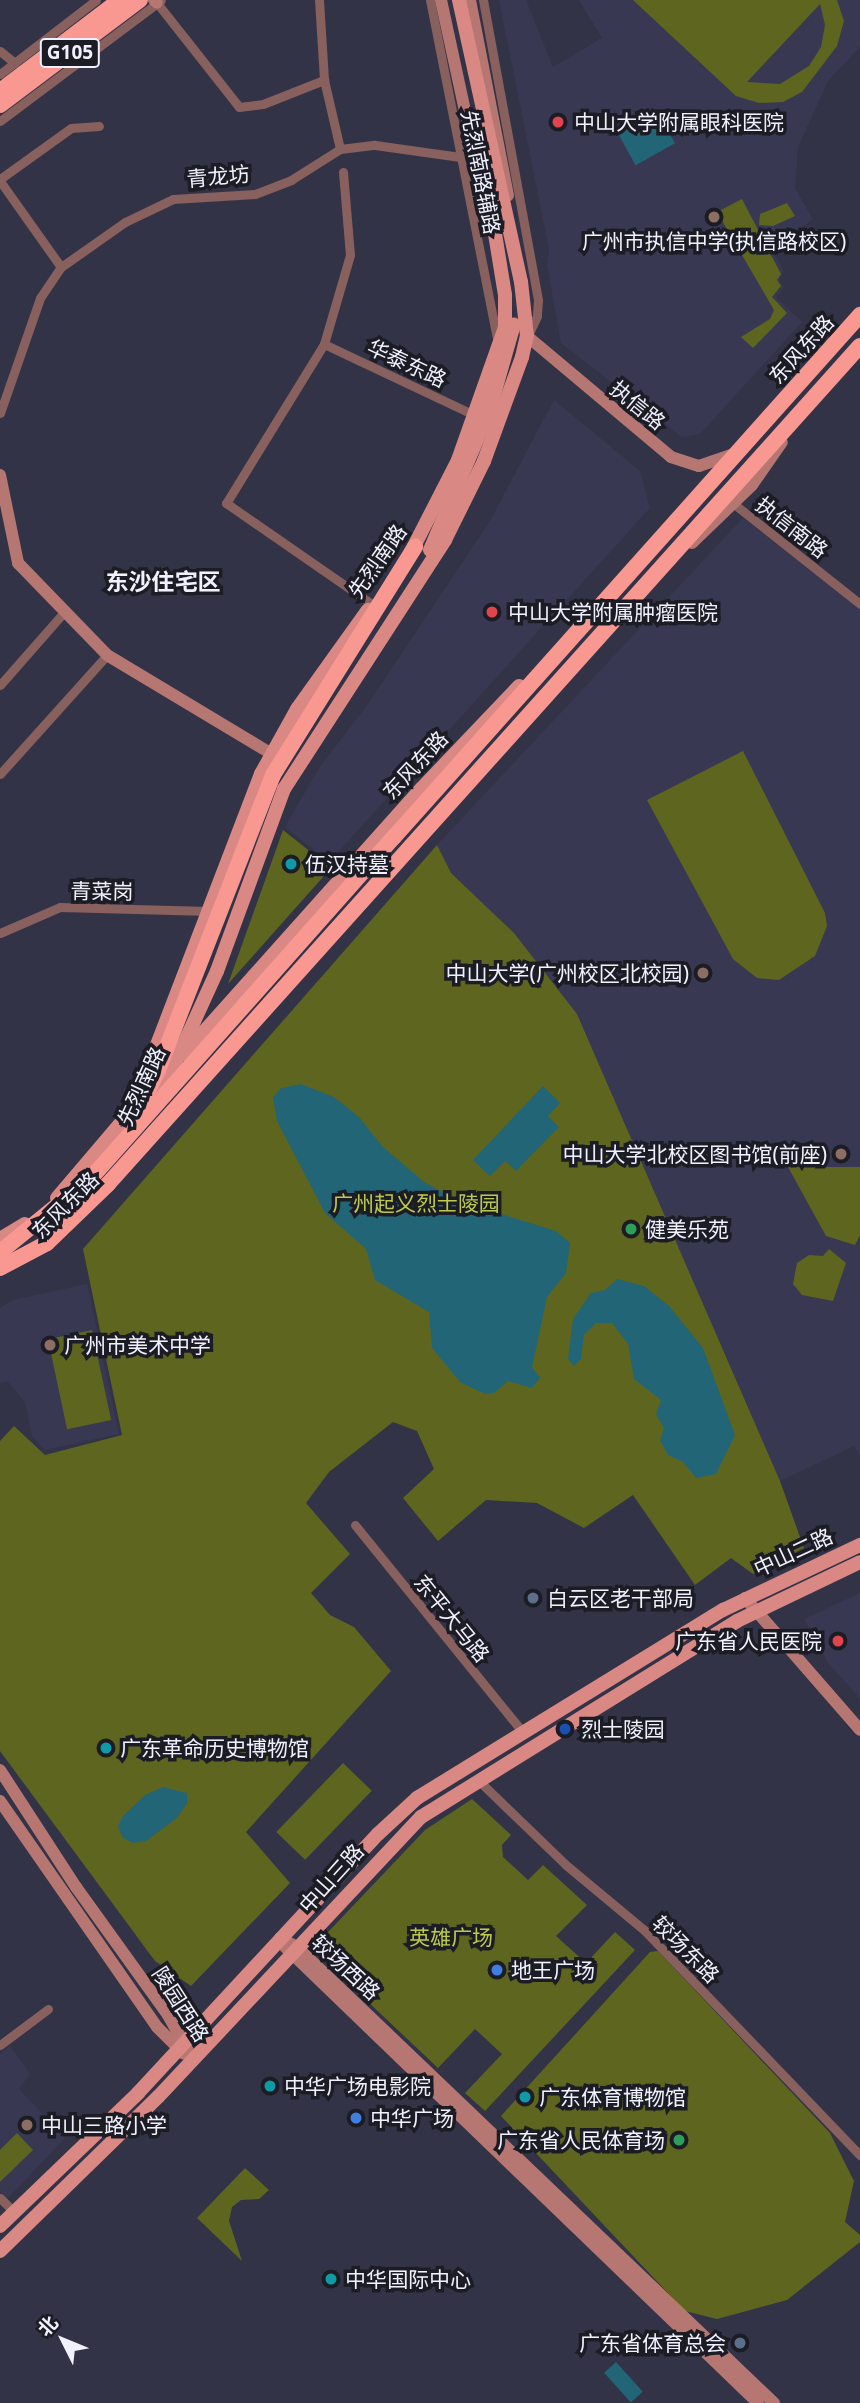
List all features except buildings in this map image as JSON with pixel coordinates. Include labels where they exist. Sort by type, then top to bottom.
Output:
[{"type":"highway","name":"G105","points":[[0,91],[101,2],[120,0]]},
{"type":"highway","name":"G105","points":[[0,105],[140,0]]},
{"type":"highway","name":"东风东路","points":[[565,641],[860,315]]},
{"type":"highway","name":"东风东路","points":[[0,1268],[24,1257],[55,1236],[123,1166],[860,346]]},
{"type":"highway","points":[[122,1142],[163,1059],[273,775],[415,547]]},
{"type":"highway","points":[[0,1254],[58,1209],[122,1142],[565,641]]},
{"type":"highway","name":"东风东路","points":[[0,1277],[47,1255],[78,1228],[202,1081]]},
{"type":"main road","name":"先烈南路","points":[[123,1166],[175,1064],[221,959],[284,789],[400,611],[473,485],[518,373],[527,336],[512,233],[476,107],[451,0]]},
{"type":"main road","name":"先烈南路","points":[[130,1111],[270,753],[372,604],[415,547],[476,416],[499,349],[506,312],[459,0]]},
{"type":"main road","name":"先烈南路","points":[[400,611],[456,495],[511,342],[515,298],[500,197]]},
{"type":"main road","name":"东风东路","points":[[0,1239],[61,1194],[130,1111],[422,788],[565,641]]},
{"type":"main road","points":[[194,952],[197,960],[210,965],[221,959]]},
{"type":"main road","name":"中山二路","points":[[745,1598],[860,1545]]},
{"type":"main road","name":"中山二路","points":[[756,1611],[860,1562]]},
{"type":"main road","name":"中山三路","points":[[0,2227],[182,2046],[280,1938],[411,1804],[522,1731],[745,1598]]},
{"type":"main road","name":"中山三路","points":[[0,2251],[193,2060],[410,1826],[477,1779],[756,1611]]},
{"type":"street","points":[[319,0],[324,80],[340,149]]},
{"type":"street","name":"先烈南路辅路","points":[[430,0],[499,349]]},
{"type":"street","points":[[441,0],[480,189],[495,227]]},
{"type":"street","points":[[470,0],[507,187],[512,233]]},
{"type":"street","points":[[483,0],[538,300],[537,316],[527,336]]},
{"type":"street","points":[[0,121],[157,1],[239,107],[263,104],[324,80]]},
{"type":"street","points":[[0,74],[101,2]]},
{"type":"street","points":[[0,51],[15,63]]},
{"type":"street","points":[[61,267],[0,180],[71,128],[99,126]]},
{"type":"street","name":"青龙坊","points":[[0,412],[40,298],[61,267],[125,222],[173,199],[255,194],[291,180],[340,149],[374,145],[460,157]]},
{"type":"street","points":[[343,172],[350,256],[324,344],[226,503],[372,604]]},
{"type":"street","name":"执信路","points":[[527,336],[671,457],[707,466],[737,451]]},
{"type":"street","name":"华泰东路","points":[[324,344],[476,416]]},
{"type":"street","points":[[648,583],[758,477],[796,417]]},
{"type":"street","points":[[0,475],[18,563],[107,655],[270,753]]},
{"type":"street","name":"执信南路","points":[[734,503],[860,604]]},
{"type":"street","points":[[0,685],[65,611]]},
{"type":"street","points":[[2,767],[107,655]]},
{"type":"street","name":"青菜岗","points":[[0,933],[60,907],[209,911]]},
{"type":"street","points":[[0,1254],[24,1257]]},
{"type":"street","name":"东平大马路","points":[[355,1525],[522,1731]]},
{"type":"street","points":[[745,1598],[860,1730]]},
{"type":"street","name":"陵园西路","points":[[0,1770],[193,2060]]},
{"type":"street","name":"较场东路","points":[[477,1779],[566,1865],[644,1930],[860,2155]]},
{"type":"street","name":"陵园西路","points":[[0,1801],[156,2026],[182,2046]]},
{"type":"street","name":"较场西路","points":[[280,1938],[758,2403]]},
{"type":"street","name":"较场西路","points":[[293,1951],[774,2403]]},
{"type":"street","points":[[0,2045],[48,2008]]},
{"type":"street","points":[[0,2198],[15,2213]]},
{"type":"shaded area","name":"广州市执信中学(执信路校区)","points":[[499,0],[526,0],[553,67],[602,38],[579,0],[860,0],[860,47],[828,81],[798,147],[795,188],[813,220],[770,245],[784,272],[779,280],[784,287],[776,297],[802,322],[700,434],[682,437],[561,343],[547,264],[549,249]]},
{"type":"shaded area","name":"中山大学附属肿瘤医院","points":[[554,400],[640,471],[650,508],[329,862],[285,827],[319,768],[368,704],[490,521]]},
{"type":"shaded area","name":"中山大学(广州校区北校园)","points":[[743,518],[860,607],[860,1455],[854,1446],[780,1481],[577,1014],[514,933],[451,873],[437,845]]},
{"type":"shaded area","name":"广州市美术中学","points":[[87,1284],[119,1434],[45,1450],[32,1436],[25,1402],[7,1381],[0,1383],[0,1308],[13,1300]]},
{"type":"shaded area","name":"广东省人民医院","points":[[860,1593],[860,1698],[828,1663],[804,1619]]},
{"type":"shaded area","name":"中山三路小学","points":[[10,2046],[30,2074],[19,2089],[65,2138],[7,2199],[0,2192],[0,2054]]},
{"type":"green space","points":[[633,0],[837,0],[844,21],[837,46],[802,92],[783,102],[759,103],[736,96]],"holes":[[[820,4],[825,25],[821,47],[809,66],[780,84],[747,82]]]},
{"type":"green space","points":[[742,199],[781,274],[777,280],[781,286],[772,297],[787,313],[753,348],[741,337],[770,319],[774,310],[717,212]]},
{"type":"green space","points":[[787,203],[795,216],[773,226],[759,225],[760,214]]},
{"type":"green space","points":[[743,751],[825,913],[827,926],[815,956],[779,980],[757,978],[733,959],[647,800]]},
{"type":"green space","points":[[283,830],[331,868],[228,984]]},
{"type":"green space","name":"广州起义烈士陵园","points":[[437,845],[451,873],[514,933],[577,1014],[780,1481],[804,1548],[753,1574],[731,1558],[695,1585],[633,1495],[584,1528],[537,1503],[486,1500],[438,1541],[403,1498],[434,1469],[417,1431],[393,1422],[329,1472],[306,1503],[350,1554],[311,1593],[330,1615],[354,1627],[391,1671],[246,1832],[290,1883],[191,1986],[155,1961],[0,1751],[0,1441],[14,1426],[45,1455],[122,1435],[83,1249]]},
{"type":"green space","points":[[788,1167],[860,1167],[860,1235],[855,1245],[826,1236]]},
{"type":"green space","points":[[829,1249],[846,1263],[833,1301],[802,1295],[793,1284],[797,1263],[809,1255],[823,1256]]},
{"type":"green space","points":[[92,1330],[111,1420],[67,1429],[48,1339]]},
{"type":"green space","points":[[343,1763],[372,1791],[305,1860],[276,1832]]},
{"type":"green space","name":"英雄广场","points":[[472,1799],[511,1835],[502,1845],[503,1857],[528,1880],[543,1865],[587,1905],[556,1936],[586,1963],[615,1932],[635,1950],[485,2111],[465,2093],[502,2054],[475,2029],[438,2068],[312,1949],[425,1830]]},
{"type":"green space","name":"广东省人民体育场","points":[[658,1951],[830,2133],[854,2181],[845,2222],[860,2235],[860,2242],[787,2300],[717,2319],[685,2311],[501,2116],[650,1952]]},
{"type":"green space","points":[[17,2133],[33,2150],[0,2182],[0,2150]]},
{"type":"green space","points":[[245,2168],[269,2190],[259,2199],[241,2200],[232,2207],[229,2221],[242,2261],[197,2218]]},
{"type":"water","points":[[657,111],[675,143],[636,165],[618,133]]},
{"type":"water","points":[[301,1084],[334,1097],[359,1117],[383,1147],[424,1182],[462,1202],[556,1231],[570,1243],[566,1273],[547,1297],[532,1367],[540,1378],[532,1388],[508,1381],[494,1393],[485,1394],[460,1382],[432,1348],[429,1312],[375,1280],[366,1249],[325,1213],[277,1121],[273,1097],[281,1088]]},
{"type":"water","points":[[543,1086],[560,1103],[548,1116],[559,1127],[516,1171],[505,1161],[490,1176],[473,1160]]},
{"type":"water","points":[[617,1279],[644,1286],[669,1306],[703,1348],[735,1435],[716,1474],[696,1478],[683,1462],[668,1455],[660,1440],[664,1428],[656,1414],[661,1400],[634,1379],[628,1344],[612,1323],[596,1323],[584,1335],[581,1359],[574,1366],[568,1359],[573,1319],[591,1293],[605,1290]]},
{"type":"water","points":[[163,1787],[187,1793],[187,1803],[177,1818],[146,1841],[133,1843],[122,1837],[118,1826],[123,1816],[145,1795]]},
{"type":"water","points":[[616,2362],[643,2392],[631,2402],[604,2373]]},
{"type":"place","name":"中山大学附属眼科医院","points":[[558,122]]},
{"type":"place","name":"广州市执信中学(执信路校区)","points":[[714,217]]},
{"type":"place","name":"中山大学附属肿瘤医院","points":[[492,612]]},
{"type":"place","name":"伍汉持墓","points":[[291,864]]},
{"type":"place","name":"中山大学(广州校区北校园)","points":[[703,973]]},
{"type":"place","name":"中山大学北校区图书馆(前座)","points":[[841,1154]]},
{"type":"place","name":"健美乐苑","points":[[631,1229]]},
{"type":"place","name":"广州市美术中学","points":[[50,1345]]},
{"type":"place","name":"白云区老干部局","points":[[533,1598]]},
{"type":"place","name":"广东省人民医院","points":[[838,1641]]},
{"type":"place","name":"烈士陵园","points":[[565,1729]]},
{"type":"place","name":"广东革命历史博物馆","points":[[106,1748]]},
{"type":"place","name":"地王广场","points":[[497,1970]]},
{"type":"place","name":"中华广场电影院","points":[[270,2086]]},
{"type":"place","name":"广东体育博物馆","points":[[525,2097]]},
{"type":"place","name":"中华广场","points":[[356,2118]]},
{"type":"place","name":"中山三路小学","points":[[27,2125]]},
{"type":"place","name":"广东省人民体育场","points":[[679,2140]]},
{"type":"place","name":"中华国际中心","points":[[331,2279]]},
{"type":"place","name":"广东省体育总会","points":[[740,2343]]},
{"type":"district","name":"东沙住宅区","points":[[163,581]]}]
